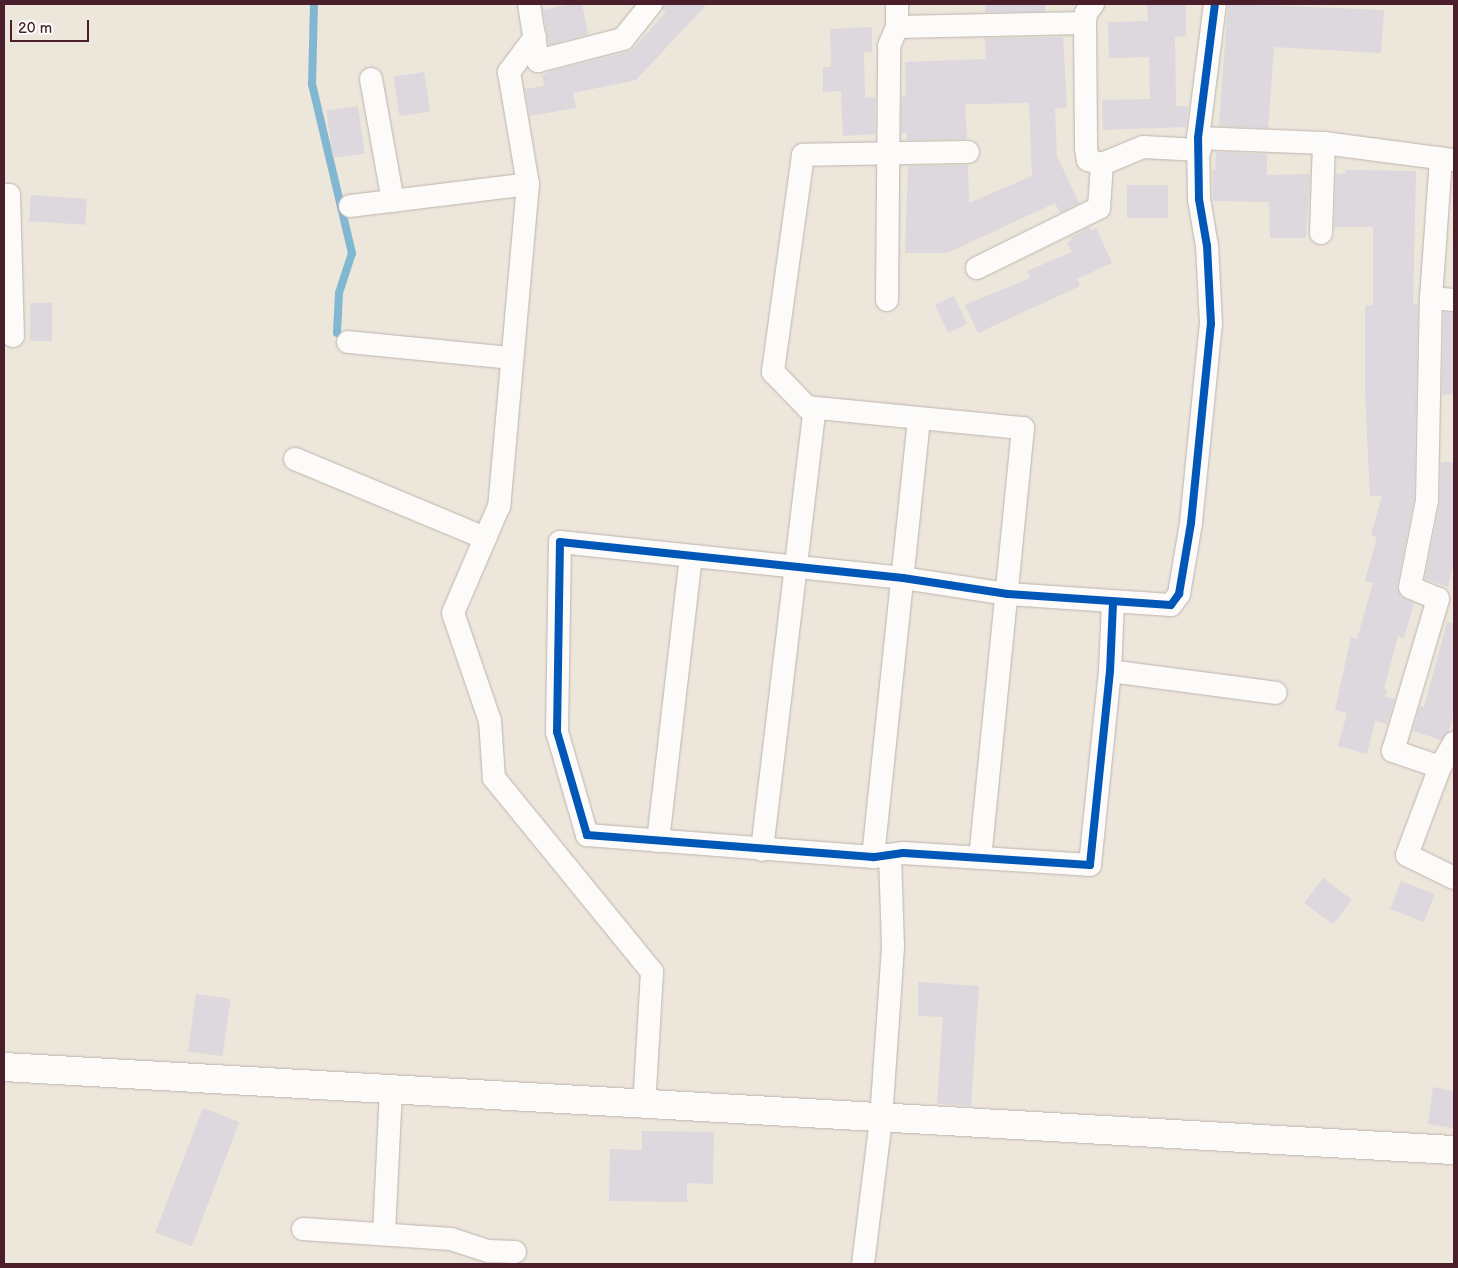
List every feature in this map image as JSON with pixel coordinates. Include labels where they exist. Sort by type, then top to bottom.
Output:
[{"type":"street","points":[[529,4],[538,61],[623,39],[651,4]]},
{"type":"street","points":[[887,300],[889,46],[897,27],[897,4]]},
{"type":"street","points":[[1113,603],[1110,671],[1090,865],[903,853],[882,856],[762,850],[587,835],[557,732],[560,542],[903,578],[1008,594],[1171,606],[1178,594],[1191,523],[1211,324],[1207,246],[1199,199],[1199,144],[1215,4]]},
{"type":"street","points":[[897,27],[1089,13],[1086,148],[1088,160],[1102,164],[1143,147],[1199,144],[1324,143],[1447,159],[1431,298],[1427,500],[1410,587],[1438,599],[1393,752],[1440,767]]},
{"type":"street","points":[[535,37],[508,72],[528,184],[499,506],[453,613],[490,721],[494,778],[652,972],[644,1106]]},
{"type":"street","points":[[372,79],[393,201]]},
{"type":"street","points":[[1321,233],[1324,143]]},
{"type":"street","points":[[968,152],[803,155],[772,372],[807,407],[1024,428],[980,858]]},
{"type":"street","points":[[976,268],[1099,208],[1102,164]]},
{"type":"street","points":[[350,206],[528,184]]},
{"type":"street","points":[[4,195],[9,196],[13,336]]},
{"type":"street","points":[[1431,298],[1454,300]]},
{"type":"street","points":[[348,342],[511,358]]},
{"type":"street","points":[[762,850],[795,567],[816,408]]},
{"type":"street","points":[[863,1264],[881,1119],[893,946],[882,856],[903,578],[919,418]]},
{"type":"street","points":[[294,459],[485,538]]},
{"type":"street","points":[[658,841],[691,556]]},
{"type":"street","points":[[1110,671],[1276,693]]},
{"type":"street","points":[[1454,743],[1440,767],[1407,855],[1454,878]]},
{"type":"street","points":[[4,1067],[644,1106],[1454,1150]]},
{"type":"street","points":[[384,1233],[391,1090]]},
{"type":"street","points":[[303,1229],[451,1239],[489,1251],[515,1252]]},
{"type":"building","points":[[572,4],[582,4],[588,34],[549,45],[543,10]]},
{"type":"building","points":[[664,4],[707,4],[636,80],[573,93],[576,108],[530,116],[525,89],[544,86],[542,75],[555,70],[631,51],[666,12],[662,10]]},
{"type":"building","points":[[985,4],[1045,4],[1045,12],[985,12]]},
{"type":"building","points":[[1147,4],[1186,4],[1186,36],[1175,37],[1176,106],[1188,106],[1186,127],[1103,130],[1102,100],[1150,99],[1149,57],[1109,58],[1108,22],[1148,21]]},
{"type":"building","points":[[1228,4],[1384,10],[1381,53],[1274,47],[1268,128],[1219,126]]},
{"type":"building","points":[[872,27],[872,52],[864,52],[865,98],[875,97],[875,134],[843,136],[841,91],[823,92],[823,67],[831,67],[830,29]]},
{"type":"building","points":[[1063,37],[1067,108],[1055,108],[1057,156],[1079,203],[1060,213],[1055,203],[947,253],[905,253],[908,166],[968,165],[969,203],[1032,176],[1029,103],[965,104],[967,139],[907,140],[907,133],[901,133],[902,96],[906,95],[905,62],[986,59],[985,38]]},
{"type":"building","points":[[424,72],[430,112],[400,116],[393,77]]},
{"type":"building","points":[[358,106],[365,154],[333,158],[326,110]]},
{"type":"building","points":[[1216,152],[1267,154],[1267,175],[1310,174],[1306,238],[1270,238],[1269,202],[1213,201],[1212,170],[1215,170]]},
{"type":"building","points":[[1346,170],[1416,171],[1413,305],[1418,304],[1414,499],[1397,585],[1400,596],[1414,603],[1404,638],[1398,636],[1384,689],[1387,690],[1385,697],[1395,699],[1387,724],[1375,721],[1367,754],[1338,746],[1347,713],[1335,710],[1351,637],[1357,639],[1373,583],[1365,581],[1377,537],[1371,535],[1382,496],[1370,496],[1365,391],[1365,305],[1373,305],[1373,227],[1334,227],[1336,174],[1346,173]]},
{"type":"building","points":[[1127,185],[1168,185],[1168,218],[1127,218]]},
{"type":"building","points":[[31,195],[87,199],[85,225],[29,221]]},
{"type":"building","points":[[1090,227],[1091,231],[1096,228],[1112,263],[1077,279],[1080,286],[978,333],[965,305],[1030,278],[1027,271],[1072,252],[1067,242],[1072,240],[1071,237]]},
{"type":"building","points":[[954,296],[967,324],[948,333],[935,305]]},
{"type":"building","points":[[30,303],[52,303],[52,341],[30,341]]},
{"type":"building","points":[[1444,312],[1454,313],[1454,394],[1442,395]]},
{"type":"building","points":[[1441,462],[1454,462],[1454,561],[1448,587],[1425,579],[1440,503]]},
{"type":"building","points":[[1447,622],[1454,623],[1454,712],[1449,731],[1441,740],[1413,731],[1420,706],[1424,707]]},
{"type":"building","points":[[1323,878],[1352,900],[1333,924],[1304,903]]},
{"type":"building","points":[[1401,881],[1435,894],[1424,922],[1390,909]]},
{"type":"building","points":[[918,982],[979,986],[971,1106],[937,1104],[943,1017],[918,1016]]},
{"type":"building","points":[[196,994],[231,999],[223,1056],[188,1051]]},
{"type":"building","points":[[1433,1087],[1454,1091],[1454,1128],[1428,1124]]},
{"type":"building","points":[[203,1108],[239,1122],[192,1246],[155,1232]]},
{"type":"building","points":[[642,1131],[714,1132],[713,1184],[687,1183],[687,1202],[609,1201],[610,1149],[642,1150]]},
{"type":"waterway","points":[[314,4],[312,84],[352,253],[339,293],[337,333]]},
{"type":"cycle path","points":[[1113,603],[1110,671],[1090,865],[903,853],[873,857],[587,835],[557,732],[560,542],[903,578],[1008,594],[1171,605],[1179,594],[1191,523],[1211,324],[1207,246],[1199,199],[1198,138],[1215,4]]}]
